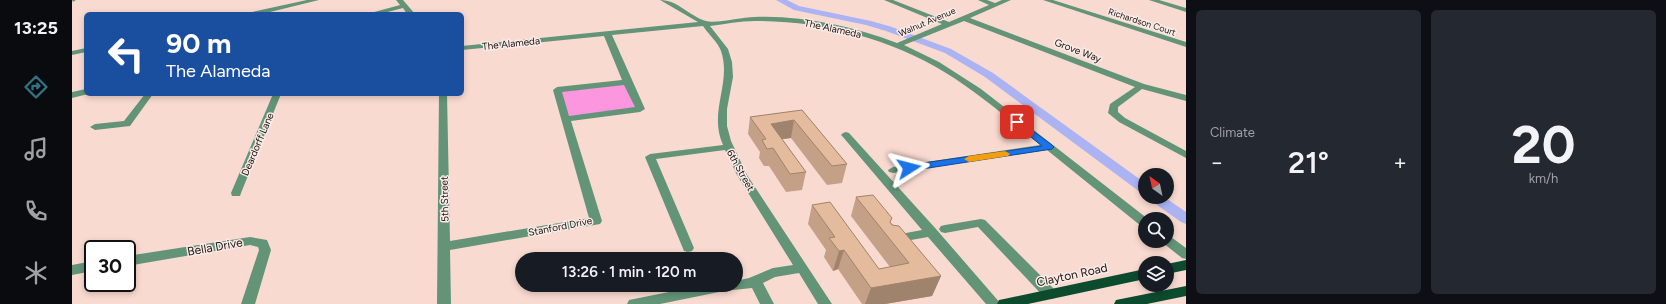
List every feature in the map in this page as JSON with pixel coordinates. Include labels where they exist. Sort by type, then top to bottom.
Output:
[{"type":"main road","points":[[1174,268],[1186,265]]},
{"type":"main road","name":"Clayton Road","points":[[1004,304],[1138,275]]},
{"type":"main road","points":[[1121,304],[1186,291]]},
{"type":"street","points":[[261,12],[316,0]]},
{"type":"street","points":[[399,0],[409,12]]},
{"type":"street","name":"6th Street","points":[[663,0],[704,23],[724,49],[728,62],[729,79],[722,109],[722,126],[728,147],[742,175],[825,304]]},
{"type":"street","points":[[887,0],[948,24]]},
{"type":"street","points":[[981,0],[995,5]]},
{"type":"street","name":"Walnut Avenue","points":[[902,43],[1008,0]]},
{"type":"street","name":"Richardson Court","points":[[1046,0],[1186,46]]},
{"type":"street","points":[[1152,0],[1186,10]]},
{"type":"street","points":[[378,12],[404,6]]},
{"type":"street","name":"Grove Way","points":[[964,18],[1141,86],[1186,98]]},
{"type":"street","name":"The Alameda","points":[[464,48],[754,19],[798,21],[842,28],[902,43],[956,76],[985,96],[1138,217]]},
{"type":"street","points":[[567,119],[640,110],[607,33]]},
{"type":"street","points":[[72,53],[84,50]]},
{"type":"street","name":"Stanford Drive","points":[[445,246],[596,221],[567,119],[557,90],[627,82]]},
{"type":"street","points":[[1141,86],[1113,106],[1113,113],[1122,120],[1186,155]]},
{"type":"street","points":[[72,95],[84,92]]},
{"type":"street","points":[[95,127],[127,124],[148,96]]},
{"type":"street","name":"Deardorff Lane","points":[[236,193],[276,96]]},
{"type":"street","name":"5th Street","points":[[443,96],[445,246],[444,304]]},
{"type":"street","points":[[846,135],[994,304]]},
{"type":"street","points":[[688,248],[650,157],[728,147]]},
{"type":"street","points":[[893,170],[1049,147]]},
{"type":"street","points":[[945,229],[981,223],[1050,294]]},
{"type":"street","points":[[891,240],[932,232]]},
{"type":"street","name":"Bella Drive","points":[[136,260],[250,241],[263,243],[265,250],[248,304]]},
{"type":"street","points":[[1174,246],[1186,255]]},
{"type":"street","points":[[72,270],[84,268]]},
{"type":"street","points":[[743,284],[772,274],[802,268]]},
{"type":"street","points":[[755,281],[767,304]]},
{"type":"street","points":[[634,304],[687,292]]},
{"type":"shaded area","points":[[627,82],[640,109],[567,119],[557,90]]},
{"type":"building","points":[[802,110],[847,164],[832,166],[794,120],[771,124],[806,172],[790,174],[773,148],[767,149],[762,140],[766,139],[750,117]]},
{"type":"building","points":[[873,195],[892,218],[890,222],[892,225],[899,226],[941,276],[871,288],[844,250],[839,251],[829,238],[835,237],[812,205],[830,202],[879,269],[909,263],[856,197]]},
{"type":"waterway","points":[[780,0],[797,8],[889,29],[948,51],[989,75],[1138,184]]},
{"type":"waterway","points":[[1165,204],[1186,219]]},
{"type":"slow traffic","points":[[969,159],[1005,154]]},
{"type":"route","points":[[909,168],[1049,147],[1017,122]]}]
